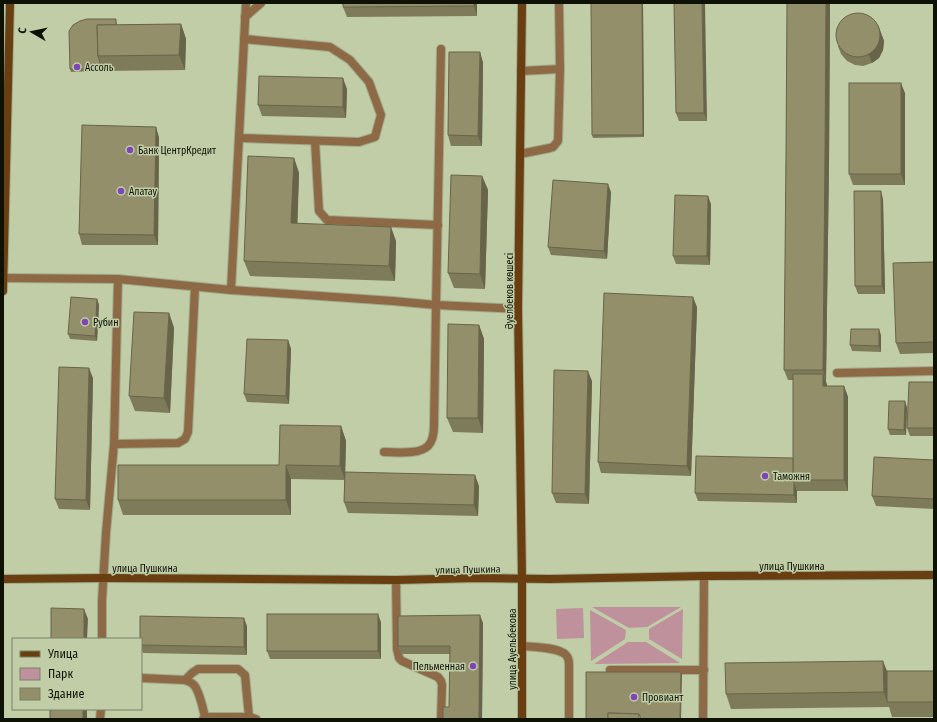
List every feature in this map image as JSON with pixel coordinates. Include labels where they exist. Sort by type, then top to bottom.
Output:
[{"type":"street","points":[[3,291],[6,60],[10,3]]},
{"type":"street","name":"Әуелбеков көшесі","points":[[522,3],[518,309],[522,578]]},
{"type":"street","name":"улица Пушкина","points":[[3,579],[104,578],[396,580],[934,575]]},
{"type":"street","name":"улица Ауельбекова","points":[[522,578],[522,719]]},
{"type":"lane","points":[[231,290],[246,3]]},
{"type":"lane","points":[[245,18],[261,3]]},
{"type":"lane","points":[[520,154],[553,147],[558,141],[560,70],[559,3]]},
{"type":"lane","points":[[239,138],[358,142],[375,137],[381,115],[369,82],[350,60],[330,47],[244,39]]},
{"type":"lane","points":[[384,452],[420,451],[429,446],[433,436],[435,417],[442,49]]},
{"type":"lane","points":[[521,71],[560,70]]},
{"type":"lane","points":[[315,141],[319,210],[327,220],[438,225]]},
{"type":"lane","points":[[3,278],[118,279],[231,290],[436,305],[518,309]]},
{"type":"lane","points":[[102,638],[102,601],[106,533],[114,444],[118,279]]},
{"type":"lane","points":[[114,444],[178,443],[185,439],[188,432],[195,287]]},
{"type":"lane","points":[[837,373],[934,371]]},
{"type":"lane","points":[[703,719],[704,576]]},
{"type":"lane","points":[[396,580],[397,649],[399,658],[406,663],[438,677],[441,681],[441,719]]},
{"type":"lane","points":[[522,646],[555,650],[567,656],[569,660],[570,719]]},
{"type":"lane","points":[[142,678],[185,680],[190,682],[194,685],[204,718],[253,718],[245,674],[238,669],[198,669],[185,680]]},
{"type":"lane","points":[[610,670],[704,670]]},
{"type":"green space","points":[[592,607],[681,607],[647,627],[629,628]]},
{"type":"green space","points":[[583,608],[584,638],[557,639],[556,609]]},
{"type":"green space","points":[[683,609],[682,659],[649,639],[649,629]]},
{"type":"green space","points":[[590,610],[626,630],[625,639],[591,661]]},
{"type":"green space","points":[[628,642],[646,642],[680,663],[594,664]]},
{"type":"building","points":[[343,3],[474,3],[474,6],[343,7]]},
{"type":"building","points":[[591,3],[642,3],[643,135],[592,135]]},
{"type":"building","points":[[674,3],[702,3],[704,113],[676,113]]},
{"type":"building","points":[[787,3],[826,3],[823,370],[784,370]]},
{"type":"building","points":[[854,13],[862,13],[867,14],[874,19],[879,26],[879,44],[874,51],[867,56],[854,57],[846,54],[839,47],[836,39],[836,31],[839,23],[846,16]]},
{"type":"building","points":[[87,19],[116,19],[116,25],[97,25],[98,56],[101,69],[70,69],[69,31],[73,25]]},
{"type":"building","points":[[181,24],[179,55],[98,56],[97,25]]},
{"type":"building","points":[[449,52],[480,52],[478,136],[448,135]]},
{"type":"building","points":[[259,76],[343,78],[343,107],[258,105]]},
{"type":"building","points":[[849,83],[901,83],[901,174],[849,174]]},
{"type":"building","name":"Алатау","points":[[82,125],[156,127],[154,235],[79,234]]},
{"type":"building","points":[[248,156],[294,158],[291,223],[391,227],[389,266],[244,261]]},
{"type":"building","points":[[451,175],[482,176],[480,274],[448,273]]},
{"type":"building","points":[[553,180],[608,184],[604,251],[548,247]]},
{"type":"building","points":[[854,191],[881,191],[882,286],[855,286]]},
{"type":"building","points":[[675,195],[708,196],[707,256],[673,256]]},
{"type":"building","points":[[934,262],[934,342],[896,343],[893,263]]},
{"type":"building","points":[[604,293],[693,297],[687,466],[598,462]]},
{"type":"building","name":"Рубин","points":[[71,297],[97,299],[95,336],[68,334]]},
{"type":"building","points":[[134,312],[169,313],[164,398],[129,396]]},
{"type":"building","points":[[448,324],[479,325],[478,418],[447,418]]},
{"type":"building","points":[[851,329],[879,329],[879,346],[850,345]]},
{"type":"building","points":[[247,339],[288,340],[286,396],[244,394]]},
{"type":"building","points":[[59,367],[89,368],[86,500],[55,499]]},
{"type":"building","points":[[554,370],[588,371],[585,494],[552,493]]},
{"type":"building","points":[[793,374],[823,374],[823,386],[844,386],[844,480],[793,480]]},
{"type":"building","points":[[909,382],[934,382],[934,428],[907,428]]},
{"type":"building","points":[[889,401],[905,401],[904,430],[888,429]]},
{"type":"building","points":[[280,425],[341,426],[340,466],[286,465],[286,500],[118,500],[118,465],[279,465]]},
{"type":"building","points":[[696,456],[793,458],[794,495],[695,493]]},
{"type":"building","points":[[874,457],[934,460],[934,499],[872,496]]},
{"type":"building","points":[[345,472],[475,475],[474,505],[344,502]]},
{"type":"building","points":[[51,608],[84,609],[84,638],[51,638]]},
{"type":"building","points":[[267,614],[378,614],[378,651],[267,651]]},
{"type":"building","points":[[480,615],[479,719],[443,719],[443,707],[449,707],[450,646],[398,646],[398,616]]},
{"type":"building","points":[[140,616],[244,618],[244,647],[142,645],[142,638],[140,638]]},
{"type":"building","points":[[883,661],[884,692],[726,694],[725,663]]},
{"type":"building","points":[[887,671],[934,671],[934,702],[887,702]]},
{"type":"building","name":"Провиант","points":[[586,672],[681,672],[680,719],[641,719],[639,714],[608,713],[608,719],[586,719]]},
{"type":"building","points":[[50,710],[83,710],[83,719],[50,719]]},
{"type":"building","points":[[608,713],[639,714],[639,719],[608,719]]},
{"type":"place","name":"Ассоль","points":[[77,67]]},
{"type":"place","name":"Банк ЦентрКредит","points":[[130,150]]},
{"type":"place","name":"Алатау","points":[[121,191]]},
{"type":"place","name":"Рубин","points":[[85,322]]},
{"type":"place","name":"Таможня","points":[[765,476]]},
{"type":"place","name":"Пельменная","points":[[473,666]]},
{"type":"place","name":"Провиант","points":[[634,697]]}]
